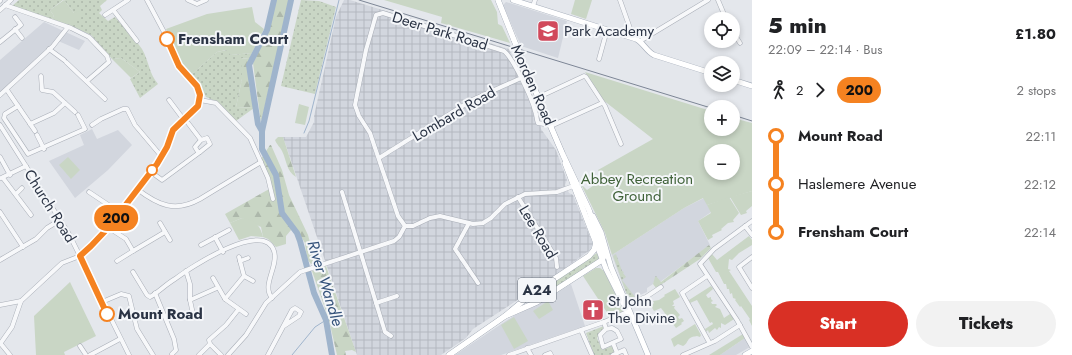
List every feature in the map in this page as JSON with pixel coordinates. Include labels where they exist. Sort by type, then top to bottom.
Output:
[{"type":"highway","name":"Morden Road","points":[[494,0],[514,40],[576,185],[589,210],[603,251],[604,256],[602,260]]},
{"type":"highway","name":"Morden Road","points":[[498,0],[503,16]]},
{"type":"highway","name":"Morden Road","points":[[576,185],[596,243]]},
{"type":"highway","name":"A24","points":[[449,355],[505,316],[530,295],[589,256],[594,250],[596,243]]},
{"type":"highway","name":"A24","points":[[505,316],[537,302],[602,260]]},
{"type":"main road","points":[[513,0],[630,37],[640,41],[654,55],[704,71]]},
{"type":"main road","points":[[740,82],[752,86]]},
{"type":"main road","name":"Morden Road","points":[[596,243],[603,251],[648,355]]},
{"type":"main road","points":[[589,256],[603,251]]},
{"type":"main road","name":"Morden Road","points":[[602,260],[638,333]]},
{"type":"street","points":[[0,10],[11,0]]},
{"type":"street","points":[[105,15],[114,11],[128,0]]},
{"type":"street","points":[[10,355],[0,344],[12,327],[21,301],[62,263],[80,256],[108,228],[162,157],[173,130],[194,111],[200,100],[197,86],[176,60],[147,0]]},
{"type":"street","points":[[188,0],[199,4],[206,0]]},
{"type":"street","points":[[533,6],[535,0]]},
{"type":"street","points":[[620,0],[630,31],[630,37]]},
{"type":"street","points":[[640,41],[708,0]]},
{"type":"street","points":[[718,0],[723,12]]},
{"type":"street","points":[[5,5],[68,27],[89,37],[109,59],[109,62],[87,81]]},
{"type":"street","points":[[114,11],[137,41]]},
{"type":"street","name":"Deer Park Road","points":[[405,226],[398,216],[370,133],[359,116],[355,105],[374,17],[383,13],[504,51],[512,58],[519,73],[519,79]]},
{"type":"street","points":[[0,42],[21,25],[15,17]]},
{"type":"street","points":[[0,95],[51,48],[68,27]]},
{"type":"street","points":[[15,29],[22,38]]},
{"type":"street","points":[[599,59],[607,30]]},
{"type":"street","points":[[51,48],[105,99]]},
{"type":"street","points":[[18,106],[6,113],[4,118],[26,153],[30,155],[85,129],[77,114],[53,92],[42,90],[41,76]]},
{"type":"street","points":[[539,97],[584,76],[586,77],[602,103],[621,144]]},
{"type":"street","points":[[519,79],[535,111],[538,123],[550,124],[602,103]]},
{"type":"street","name":"Lombard Road","points":[[379,158],[472,100],[519,79]]},
{"type":"street","points":[[7,90],[36,133],[44,149]]},
{"type":"street","points":[[169,100],[184,120]]},
{"type":"street","points":[[200,100],[216,103],[250,138],[268,178],[273,199]]},
{"type":"street","points":[[30,124],[54,113],[65,103]]},
{"type":"street","points":[[92,125],[112,114],[123,109],[127,109],[135,125],[162,157]]},
{"type":"street","points":[[188,123],[201,140]]},
{"type":"street","name":"Church Road","points":[[0,124],[60,220],[80,256],[129,355]]},
{"type":"street","points":[[151,172],[162,180],[200,152],[210,142],[207,138],[201,140],[195,147],[196,151],[200,152]]},
{"type":"street","points":[[0,158],[10,175]]},
{"type":"street","points":[[137,189],[149,198],[168,207],[189,204],[200,199],[261,162]]},
{"type":"street","points":[[26,166],[1,178],[11,192],[16,194],[31,215]]},
{"type":"street","points":[[228,355],[246,335],[265,305],[302,271],[397,239],[405,226],[413,226],[430,218],[440,216],[478,224],[487,221],[502,207],[518,197],[532,192],[557,192],[576,185]]},
{"type":"street","points":[[16,194],[22,188]]},
{"type":"street","points":[[89,192],[119,212]]},
{"type":"street","points":[[342,192],[385,332],[391,336]]},
{"type":"street","name":"Lee Road","points":[[518,197],[556,258],[557,267]]},
{"type":"street","points":[[0,212],[23,247]]},
{"type":"street","points":[[0,260],[36,239],[60,220]]},
{"type":"street","points":[[752,221],[714,249],[700,263],[740,325],[752,347]]},
{"type":"street","points":[[160,222],[170,240]]},
{"type":"street","points":[[469,223],[455,249],[478,283]]},
{"type":"street","points":[[745,226],[752,235]]},
{"type":"street","points":[[108,228],[126,239],[133,251]]},
{"type":"street","points":[[201,245],[229,230]]},
{"type":"street","points":[[117,261],[165,232]]},
{"type":"street","points":[[215,237],[223,252]]},
{"type":"street","points":[[133,272],[147,295],[150,297],[186,271],[249,240],[261,239],[269,243],[275,252],[274,268],[268,290],[272,298]]},
{"type":"street","points":[[752,257],[739,267],[752,288]]},
{"type":"street","points":[[248,258],[239,259],[244,276],[253,281]]},
{"type":"street","points":[[186,271],[190,284],[190,300],[193,314]]},
{"type":"street","points":[[225,299],[244,276]]},
{"type":"street","points":[[707,276],[682,293],[709,342]]},
{"type":"street","points":[[213,278],[217,288],[225,299],[238,310],[246,314]]},
{"type":"street","points":[[625,304],[646,297],[654,290],[661,287]]},
{"type":"street","points":[[190,300],[217,288]]},
{"type":"street","points":[[102,302],[121,294],[129,296],[137,329],[153,355]]},
{"type":"street","points":[[155,294],[176,350],[172,354]]},
{"type":"street","points":[[376,303],[397,296]]},
{"type":"street","points":[[0,305],[21,301]]},
{"type":"street","points":[[199,355],[210,344],[211,337],[226,325],[238,310]]},
{"type":"street","points":[[268,355],[292,310],[298,310],[300,312],[299,316],[284,326]]},
{"type":"street","points":[[509,355],[604,322],[627,312]]},
{"type":"street","points":[[604,322],[606,328]]},
{"type":"street","points":[[683,355],[709,342],[715,341],[740,325]]},
{"type":"street","points":[[606,328],[617,330],[621,339],[603,347],[600,335],[606,328]]},
{"type":"street","points":[[581,330],[592,355]]},
{"type":"street","points":[[90,355],[120,339]]},
{"type":"street","points":[[612,343],[615,354],[624,350],[626,355]]},
{"type":"street","points":[[210,344],[221,355]]},
{"type":"street","points":[[80,346],[86,355]]},
{"type":"street","points":[[527,348],[531,355]]},
{"type":"street","points":[[545,355],[550,353],[551,355]]},
{"type":"shaded area","points":[[344,0],[350,0],[509,49],[539,112],[541,129],[556,150],[567,180],[565,185],[569,193],[573,195],[593,244],[590,250],[556,275],[473,329],[466,338],[441,355],[357,355],[283,137],[306,137],[314,122],[314,116],[336,17]]},
{"type":"shaded area","points":[[506,2],[567,21],[558,58],[521,46],[503,5]]},
{"type":"shaded area","points":[[44,22],[85,41],[79,50],[56,40],[0,92],[0,60]]},
{"type":"shaded area","points":[[92,129],[97,139],[118,130],[132,145],[108,170],[75,198],[49,161],[84,145],[80,135]]},
{"type":"shaded area","points":[[704,198],[711,212],[698,221],[710,245],[660,282],[656,277],[653,284],[647,288],[647,292],[633,298],[627,296],[612,255],[684,208]]},
{"type":"shaded area","points":[[571,284],[585,326],[501,355],[455,355],[515,315],[537,305]]},
{"type":"shaded area","points":[[745,338],[750,347],[736,355],[720,355]]},
{"type":"green space","points":[[19,0],[63,0],[50,10],[54,16],[52,19],[12,6]]},
{"type":"green space","points":[[64,0],[107,0],[100,6],[102,10],[99,13],[108,21],[115,17],[136,40],[142,49],[153,76],[158,84],[140,98],[130,79],[140,72],[121,58],[112,59],[91,35],[70,26],[74,13]]},
{"type":"green space","points":[[64,0],[74,13],[79,11],[83,16],[70,26],[52,19],[54,16],[50,10]]},
{"type":"green space","points":[[276,0],[289,0],[261,123],[253,63],[266,36]]},
{"type":"green space","points":[[301,0],[319,1],[336,7],[315,94],[281,86]]},
{"type":"green space","points":[[384,0],[491,0],[497,12],[498,24],[502,26],[510,43],[441,23],[442,17]]},
{"type":"green space","points":[[575,0],[592,0],[586,19],[571,14]]},
{"type":"green space","points":[[252,7],[255,22],[264,29],[252,53],[231,55],[226,50],[217,52],[191,75],[177,56],[166,29],[207,14]]},
{"type":"green space","points":[[227,50],[231,55],[252,53],[249,59],[242,58],[242,79],[236,107],[254,108],[236,121],[217,102],[206,97],[201,87],[191,75],[217,52]]},
{"type":"green space","points":[[121,58],[140,72],[131,78],[112,59]]},
{"type":"green space","points":[[241,58],[249,59],[249,85],[254,108],[236,107],[242,79]]},
{"type":"green space","name":"Abbey Recreation Ground","points":[[585,72],[704,109],[704,136],[740,136],[740,120],[752,123],[752,191],[707,205],[703,198],[684,208],[612,255],[605,233],[581,184],[587,190],[603,179],[598,170],[653,139],[603,100]]},
{"type":"green space","points":[[299,104],[309,107],[305,125],[295,123]]},
{"type":"green space","points":[[278,137],[283,137],[296,177],[288,169],[282,151],[275,140]]},
{"type":"green space","points":[[270,145],[282,170],[289,195],[308,235],[315,261],[311,264],[307,259],[305,243],[297,230],[291,230],[286,236],[286,244],[276,247],[268,239],[263,237],[261,227],[242,218],[230,223],[225,214],[271,188],[261,159]]},
{"type":"green space","points":[[68,157],[80,170],[71,179],[59,165]]},
{"type":"green space","points":[[752,191],[752,206],[746,211],[747,213],[741,215],[730,197]]},
{"type":"green space","points":[[729,197],[739,213],[733,220],[734,222],[728,223],[721,229],[722,230],[712,235],[713,237],[708,240],[698,221],[711,213],[707,205]]},
{"type":"green space","points":[[242,218],[256,223],[263,237],[251,236],[239,240],[230,223]]},
{"type":"green space","points":[[749,236],[752,240],[752,245],[739,253],[732,260],[729,259],[728,269],[731,270],[729,271],[752,306],[752,326],[749,320],[750,319],[735,300],[736,299],[733,298],[732,293],[730,294],[726,284],[724,284],[708,258],[712,254],[717,260]]},
{"type":"green space","points":[[709,245],[711,248],[700,259],[656,288],[653,284],[656,276],[661,282]]},
{"type":"green space","points":[[597,253],[599,259],[538,299],[535,294]]},
{"type":"green space","points":[[616,254],[622,271],[626,277],[622,280],[635,297],[630,297],[627,295],[613,256]]},
{"type":"green space","points":[[326,266],[356,352],[352,350],[345,351],[346,355],[337,355],[329,320],[312,271]]},
{"type":"green space","points":[[596,268],[600,268],[604,271],[624,312],[610,317],[583,276]]},
{"type":"green space","points":[[70,282],[96,336],[64,352],[65,355],[36,355],[34,316]]},
{"type":"green space","points":[[711,286],[713,289],[706,295],[708,298],[711,297],[713,301],[711,302],[712,304],[717,305],[715,307],[720,309],[724,318],[730,314],[734,319],[725,325],[721,323],[721,328],[719,327],[717,330],[715,328],[709,333],[708,330],[706,332],[705,329],[713,324],[712,322],[710,323],[697,300],[690,303],[689,300]]},
{"type":"green space","points":[[675,289],[680,297],[673,301],[674,304],[672,306],[675,306],[674,308],[680,315],[678,317],[679,319],[682,318],[684,321],[676,328],[661,308],[654,311],[651,306],[654,303],[653,301],[659,300],[665,296],[664,295]]},
{"type":"green space","points":[[548,301],[553,310],[539,319],[533,311]]},
{"type":"green space","points":[[514,317],[528,341],[514,349],[501,325]]},
{"type":"green space","points":[[695,324],[701,335],[700,337],[692,337],[683,346],[678,344],[674,347],[671,339]]},
{"type":"green space","points":[[604,326],[605,328],[597,338],[602,350],[612,346],[615,352],[609,355],[594,355],[586,333]]},
{"type":"green space","points":[[743,334],[745,338],[720,355],[709,355]]},
{"type":"waterway","name":"River Wandle","points":[[262,131],[258,124],[249,65],[267,30],[274,0]]},
{"type":"waterway","name":"River Wandle","points":[[291,0],[262,131],[262,149],[276,175],[282,213],[297,233],[300,241],[314,293],[326,320],[332,355]]},
{"type":"waterway","points":[[304,133],[309,121],[339,0]]},
{"type":"waterway","points":[[292,355],[315,327],[326,320]]},
{"type":"tram line","points":[[359,0],[704,106]]},
{"type":"tram line","points":[[740,117],[752,121]]},
{"type":"bus line","name":"200","points":[[107,314],[80,256],[98,240],[108,228],[162,157],[173,130],[180,122],[194,111],[200,100],[197,86],[179,66],[167,39]]},
{"type":"place","name":"Park Academy","points":[[548,31]]},
{"type":"place","name":"Frensham Court","points":[[167,39]]},
{"type":"place","name":"St John The Divine","points":[[593,310]]},
{"type":"place","name":"Mount Road","points":[[107,314]]}]
